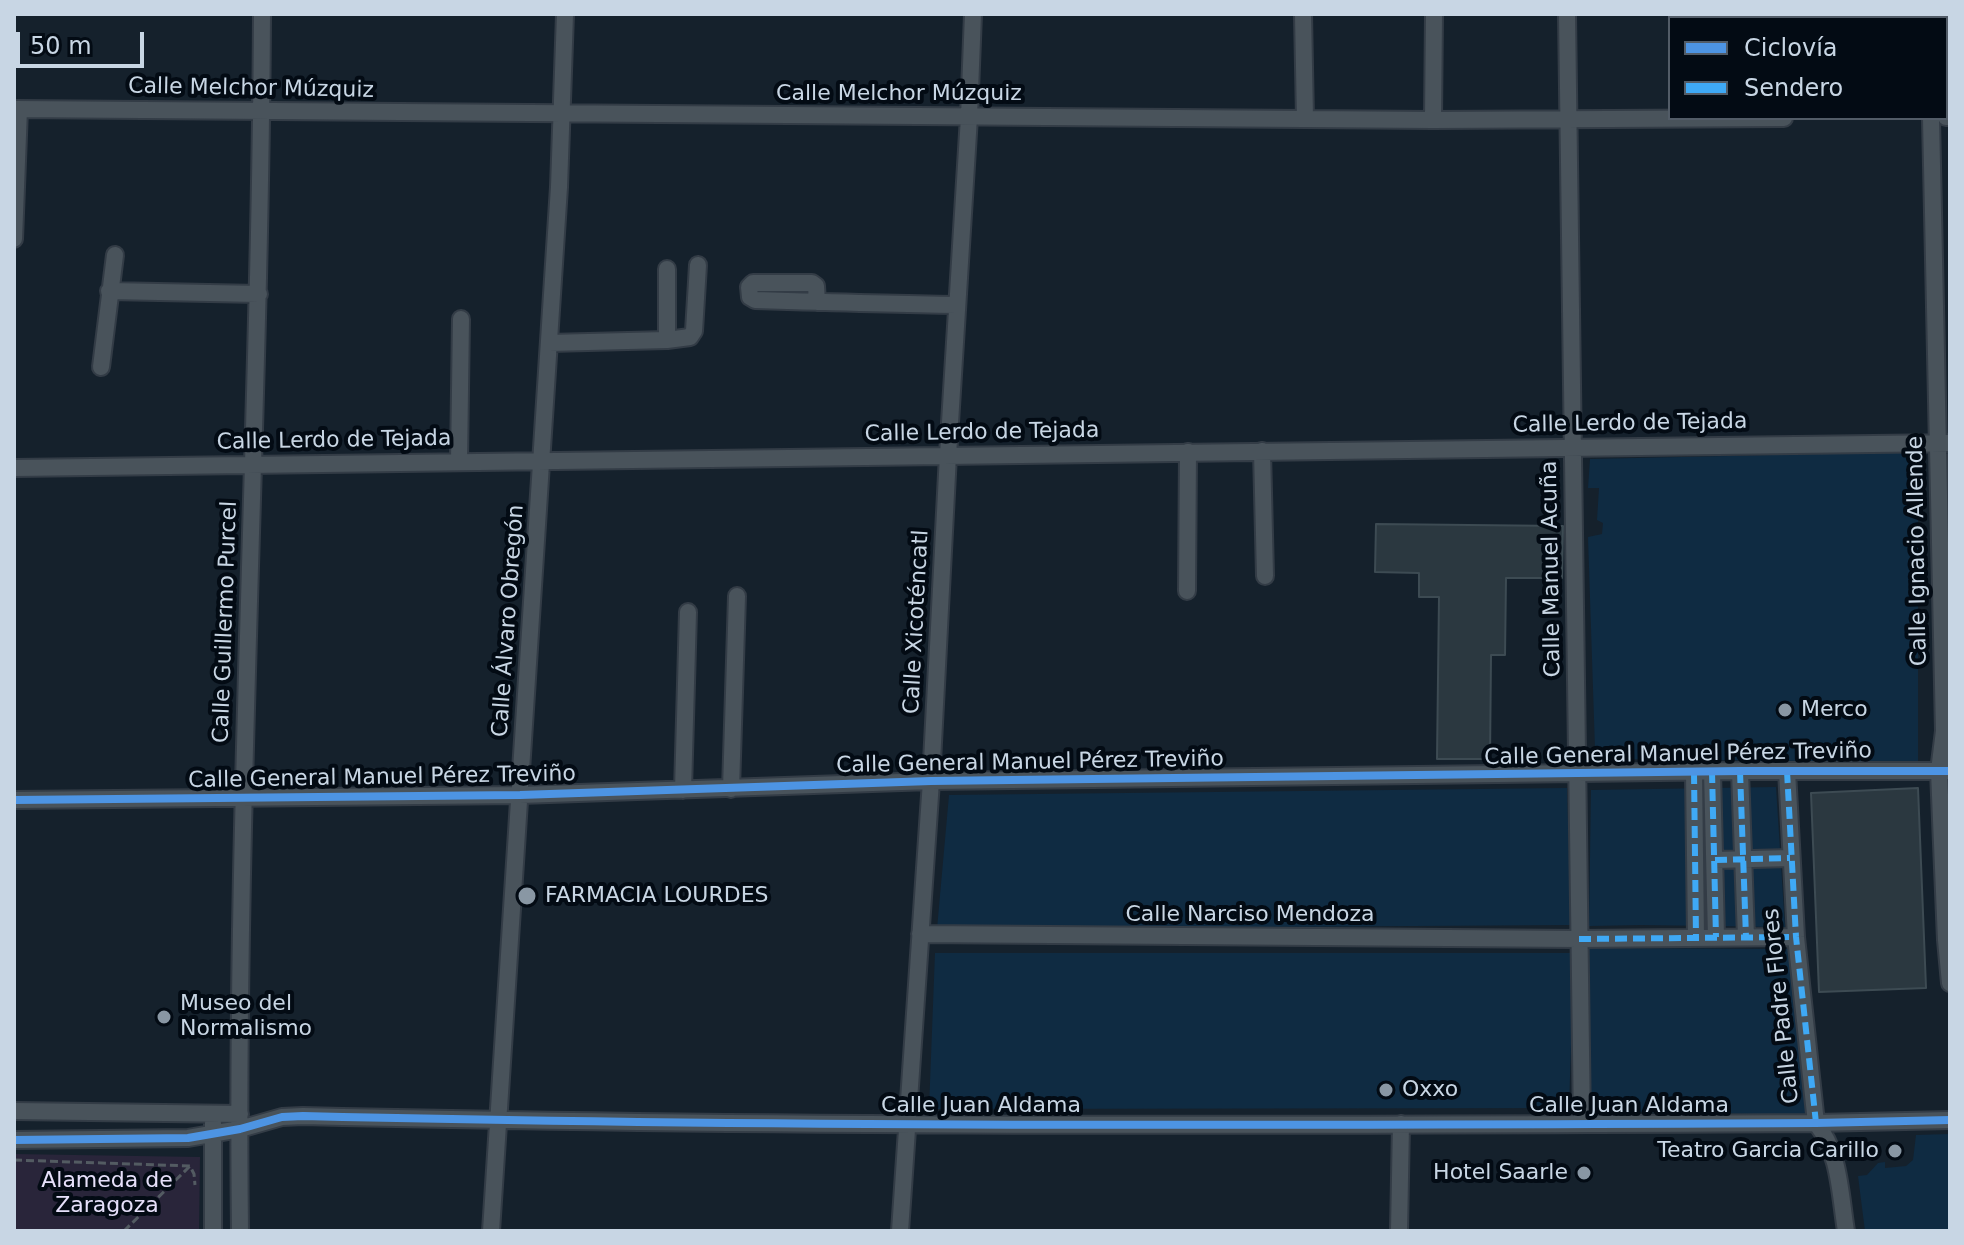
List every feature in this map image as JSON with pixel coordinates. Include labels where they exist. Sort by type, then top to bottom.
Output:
[{"type":"street","name":"Calle Guillermo Purcel","points":[[240,1231],[243,798],[259,294],[262,14]]},
{"type":"street","name":"Calle Álvaro Obregón","points":[[491,1231],[542,461],[565,14]]},
{"type":"street","name":"Calle Xicoténcatl","points":[[900,1231],[931,781],[973,14]]},
{"type":"street","points":[[1303,14],[1305,119]]},
{"type":"street","points":[[1433,120],[1434,14]]},
{"type":"street","name":"Calle Manuel Acuña","points":[[1567,14],[1582,1124]]},
{"type":"street","name":"Calle Melchor Múzquiz","points":[[17,109],[1668,119]]},
{"type":"street","points":[[14,239],[17,109]]},
{"type":"street","name":"Calle Ignacio Allende","points":[[1931,120],[1944,443],[1946,940],[1950,983]]},
{"type":"street","points":[[101,367],[115,255]]},
{"type":"street","points":[[549,343],[687,339],[694,331],[698,265]]},
{"type":"street","points":[[667,269],[667,340]]},
{"type":"street","points":[[109,291],[259,294]]},
{"type":"street","points":[[817,302],[957,305]]},
{"type":"street","points":[[459,461],[461,319]]},
{"type":"street","name":"Calle Lerdo de Tejada","points":[[14,468],[1944,443]]},
{"type":"street","points":[[1262,451],[1265,576]]},
{"type":"street","points":[[1187,591],[1188,452]]},
{"type":"street","points":[[731,789],[737,596]]},
{"type":"street","points":[[683,790],[688,612]]},
{"type":"street","points":[[1712,771],[1716,937]]},
{"type":"street","points":[[1740,771],[1746,937]]},
{"type":"street","name":"Calle Padre Flores","points":[[1787,771],[1796,937],[1816,1123],[1828,1141],[1836,1163],[1846,1231]]},
{"type":"street","name":"Calle General Manuel Pérez Treviño","points":[[14,800],[520,795],[931,781],[1945,771]]},
{"type":"street","points":[[1694,772],[1696,938]]},
{"type":"street","points":[[1715,860],[1790,858]]},
{"type":"street","name":"Calle Narciso Mendoza","points":[[920,934],[1579,939],[1796,937]]},
{"type":"street","name":"Calle Juan Aldama","points":[[14,1111],[213,1114],[240,1121],[303,1116],[907,1124],[1582,1124],[1950,1120]]},
{"type":"street","points":[[213,1114],[213,1231]]},
{"type":"street","name":"Calle Juan Aldama","points":[[14,1140],[188,1138],[213,1134],[240,1121]]},
{"type":"street","points":[[1399,1231],[1401,1124]]},
{"type":"path","points":[[14,1160],[190,1166]]},
{"type":"path","points":[[190,1166],[195,1188]]},
{"type":"path","points":[[124,1231],[190,1166]]},
{"type":"shaded area","points":[[1910,452],[1918,464],[1918,762],[1605,759],[1595,749],[1588,537],[1602,534],[1603,523],[1597,520],[1599,488],[1588,488],[1590,459]]},
{"type":"shaded area","points":[[1776,787],[1785,927],[1589,926],[1591,790]]},
{"type":"shaded area","points":[[1567,788],[1571,925],[937,929],[949,795]]},
{"type":"shaded area","points":[[1589,948],[1791,949],[1807,1115],[1591,1111]]},
{"type":"shaded area","points":[[935,953],[1574,953],[1569,1108],[929,1109]]},
{"type":"shaded area","points":[[1950,1134],[1950,1231],[1865,1231],[1858,1176],[1867,1175],[1878,1163],[1885,1162],[1885,1168],[1906,1166],[1913,1160],[1916,1135]]},
{"type":"green space","name":"Alameda de Zaragoza","points":[[14,1154],[200,1157],[199,1231],[14,1231]]},
{"type":"building","points":[[1376,524],[1563,526],[1562,578],[1506,578],[1505,655],[1491,655],[1490,759],[1437,759],[1439,597],[1419,597],[1419,573],[1375,572]]},
{"type":"building","points":[[1918,788],[1926,988],[1819,992],[1811,793]]},
{"type":"marked path","points":[[1712,771],[1716,937]]},
{"type":"marked path","points":[[1740,771],[1746,937]]},
{"type":"marked path","points":[[1787,771],[1796,937],[1816,1123]]},
{"type":"marked path","points":[[1694,772],[1696,938]]},
{"type":"marked path","points":[[1715,860],[1790,858]]},
{"type":"marked path","points":[[1579,939],[1796,937]]},
{"type":"cycle path","points":[[14,800],[520,795],[931,781],[1950,771]]},
{"type":"cycle path","points":[[14,1140],[188,1138],[240,1129],[282,1117],[303,1116],[1060,1125],[1950,1120]]},
{"type":"place","name":"Merco","points":[[1785,710]]},
{"type":"place","name":"FARMACIA LOURDES","points":[[527,896]]},
{"type":"place","name":"Museo del Normalismo","points":[[164,1017]]},
{"type":"place","name":"Oxxo","points":[[1386,1090]]},
{"type":"place","name":"Teatro Garcia Carillo","points":[[1895,1151]]},
{"type":"place","name":"Hotel Saarle","points":[[1584,1173]]}]
